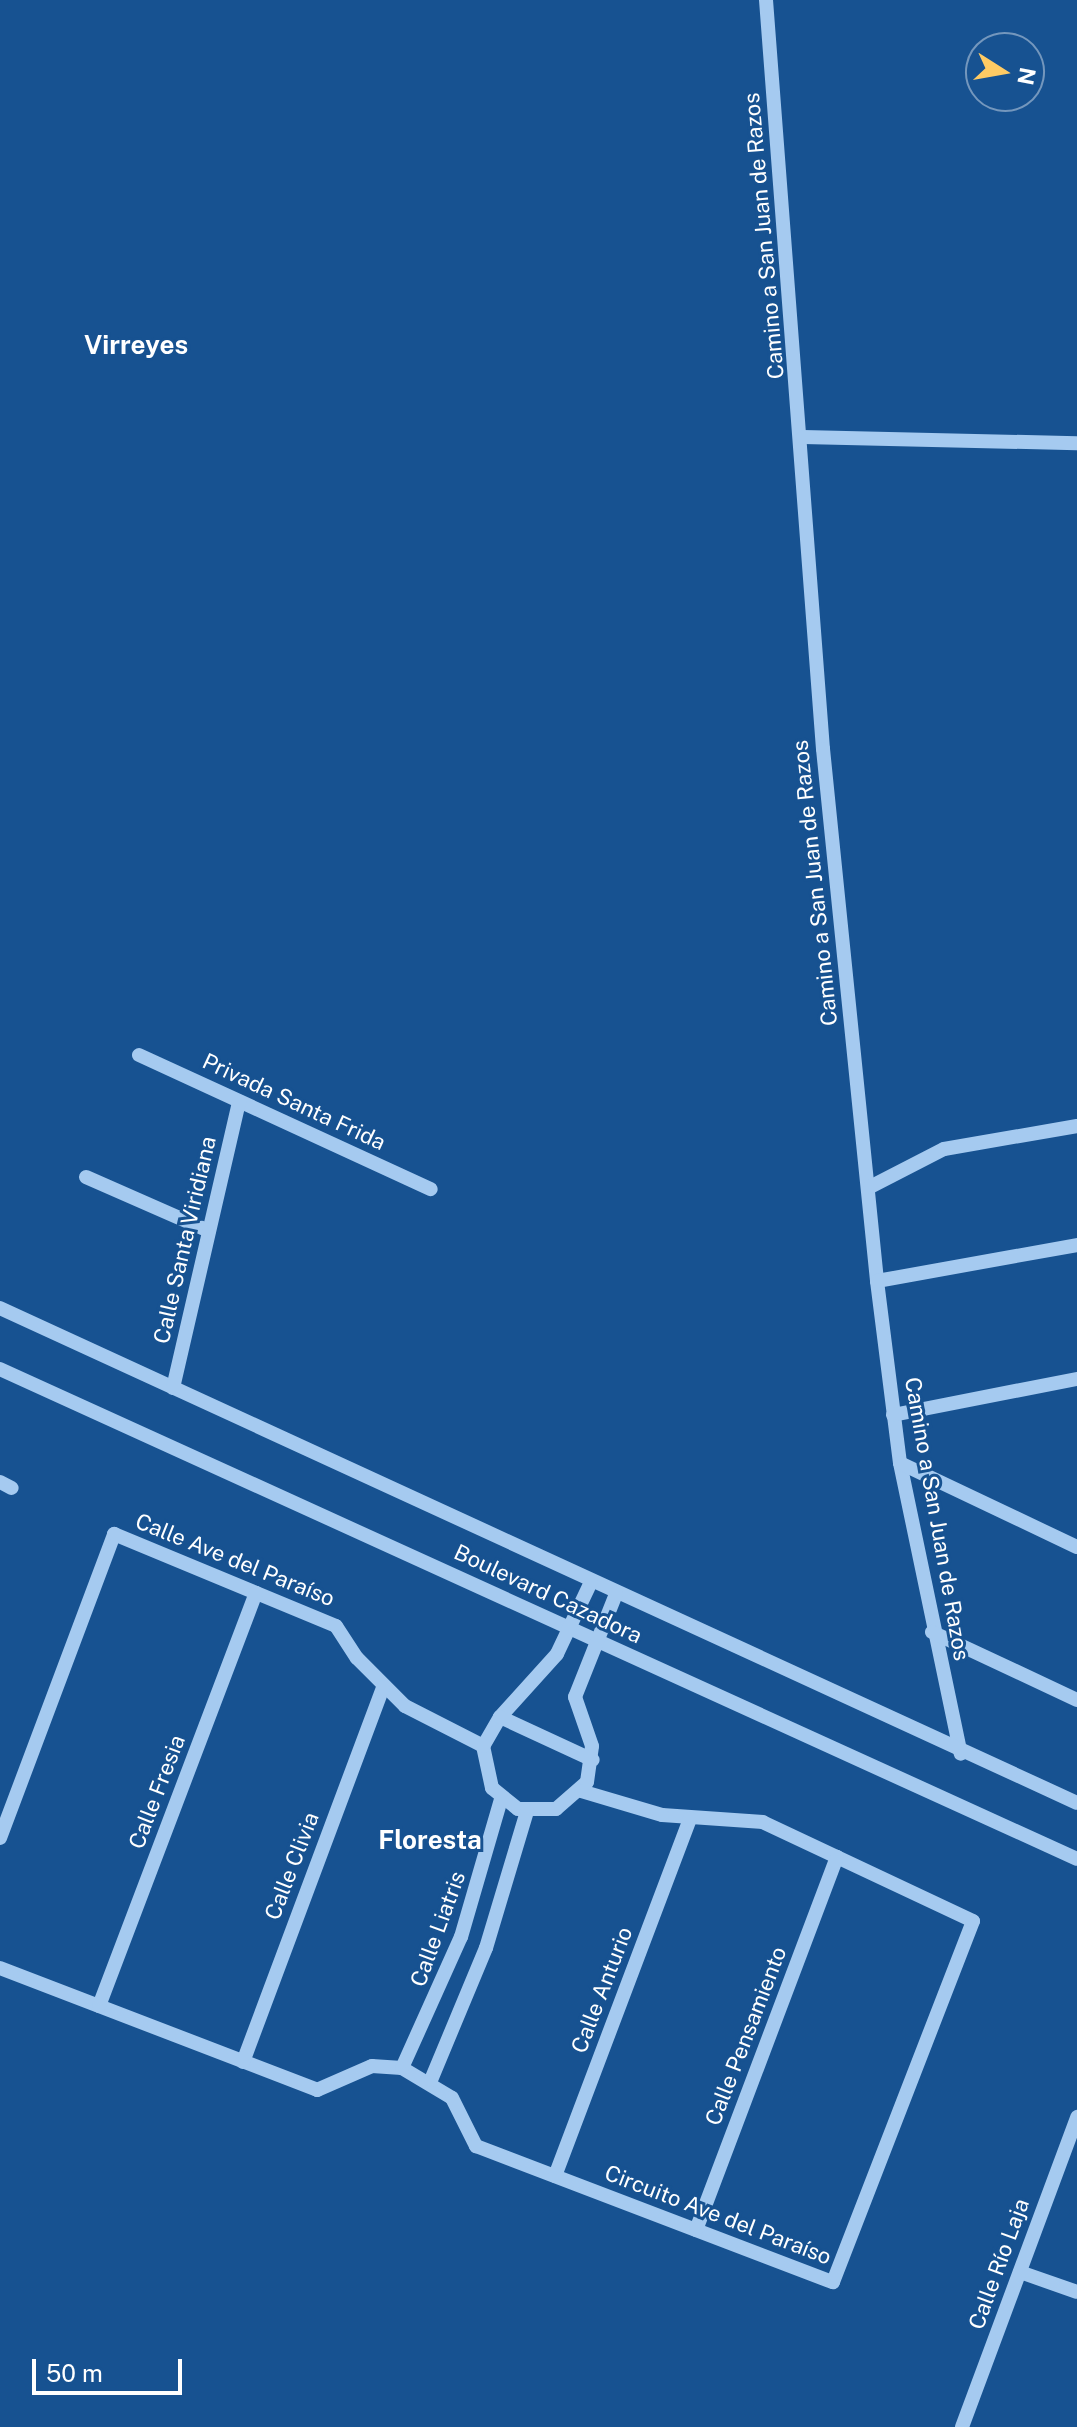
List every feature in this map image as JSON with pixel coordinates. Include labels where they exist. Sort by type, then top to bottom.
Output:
[{"type":"street","name":"Camino a San Juan de Razos","points":[[766,0],[803,437],[823,749],[870,1187],[877,1281],[900,1463],[932,1632],[961,1754]]},
{"type":"street","points":[[803,437],[1077,443]]},
{"type":"street","name":"Privada Santa Frida","points":[[139,1055],[431,1189]]},
{"type":"street","name":"Calle Santa Viridiana","points":[[173,1388],[239,1101]]},
{"type":"street","points":[[870,1187],[944,1149],[1077,1126]]},
{"type":"street","points":[[86,1177],[209,1231]]},
{"type":"street","points":[[877,1281],[1077,1245]]},
{"type":"street","name":"Boulevard Cazadora","points":[[0,1308],[961,1754],[1077,1803]]},
{"type":"street","name":"Boulevard Cazadora","points":[[0,1369],[1077,1859]]},
{"type":"street","points":[[893,1415],[1074,1381]]},
{"type":"street","points":[[900,1463],[1077,1547]]},
{"type":"street","name":"Calle Ave del Paraíso","points":[[0,1838],[114,1534],[336,1626],[383,1687],[430,1722],[483,1746]]},
{"type":"street","points":[[591,1582],[540,1677],[500,1717],[483,1746],[485,1775],[501,1799],[527,1811],[556,1809],[581,1791],[593,1760],[575,1697],[595,1640],[616,1594]]},
{"type":"street","name":"Calle Fresia","points":[[99,2006],[256,1593]]},
{"type":"street","points":[[932,1632],[1077,1700]]},
{"type":"street","name":"Calle Clivia","points":[[243,2062],[383,1687]]},
{"type":"street","points":[[500,1717],[593,1760]]},
{"type":"street","name":"Circuito Ave del Paraíso","points":[[0,1968],[317,2090],[372,2066],[402,2068],[431,2080],[460,2109],[476,2146],[833,2282],[973,1921],[763,1822],[690,1819],[581,1791]]},
{"type":"street","name":"Calle Liatris","points":[[402,2068],[461,1937],[501,1799]]},
{"type":"street","points":[[431,2080],[486,1948],[527,1811]]},
{"type":"street","name":"Calle Anturio","points":[[555,2176],[690,1819]]},
{"type":"street","name":"Calle Pensamiento","points":[[696,2230],[837,1857]]},
{"type":"street","name":"Calle Río Laja","points":[[966,2426],[1020,2272],[1070,2158],[1077,2117]]},
{"type":"street","points":[[1020,2272],[1077,2292]]},
{"type":"district","name":"Virreyes","points":[[136,345]]},
{"type":"district","name":"Floresta","points":[[430,1840]]}]
